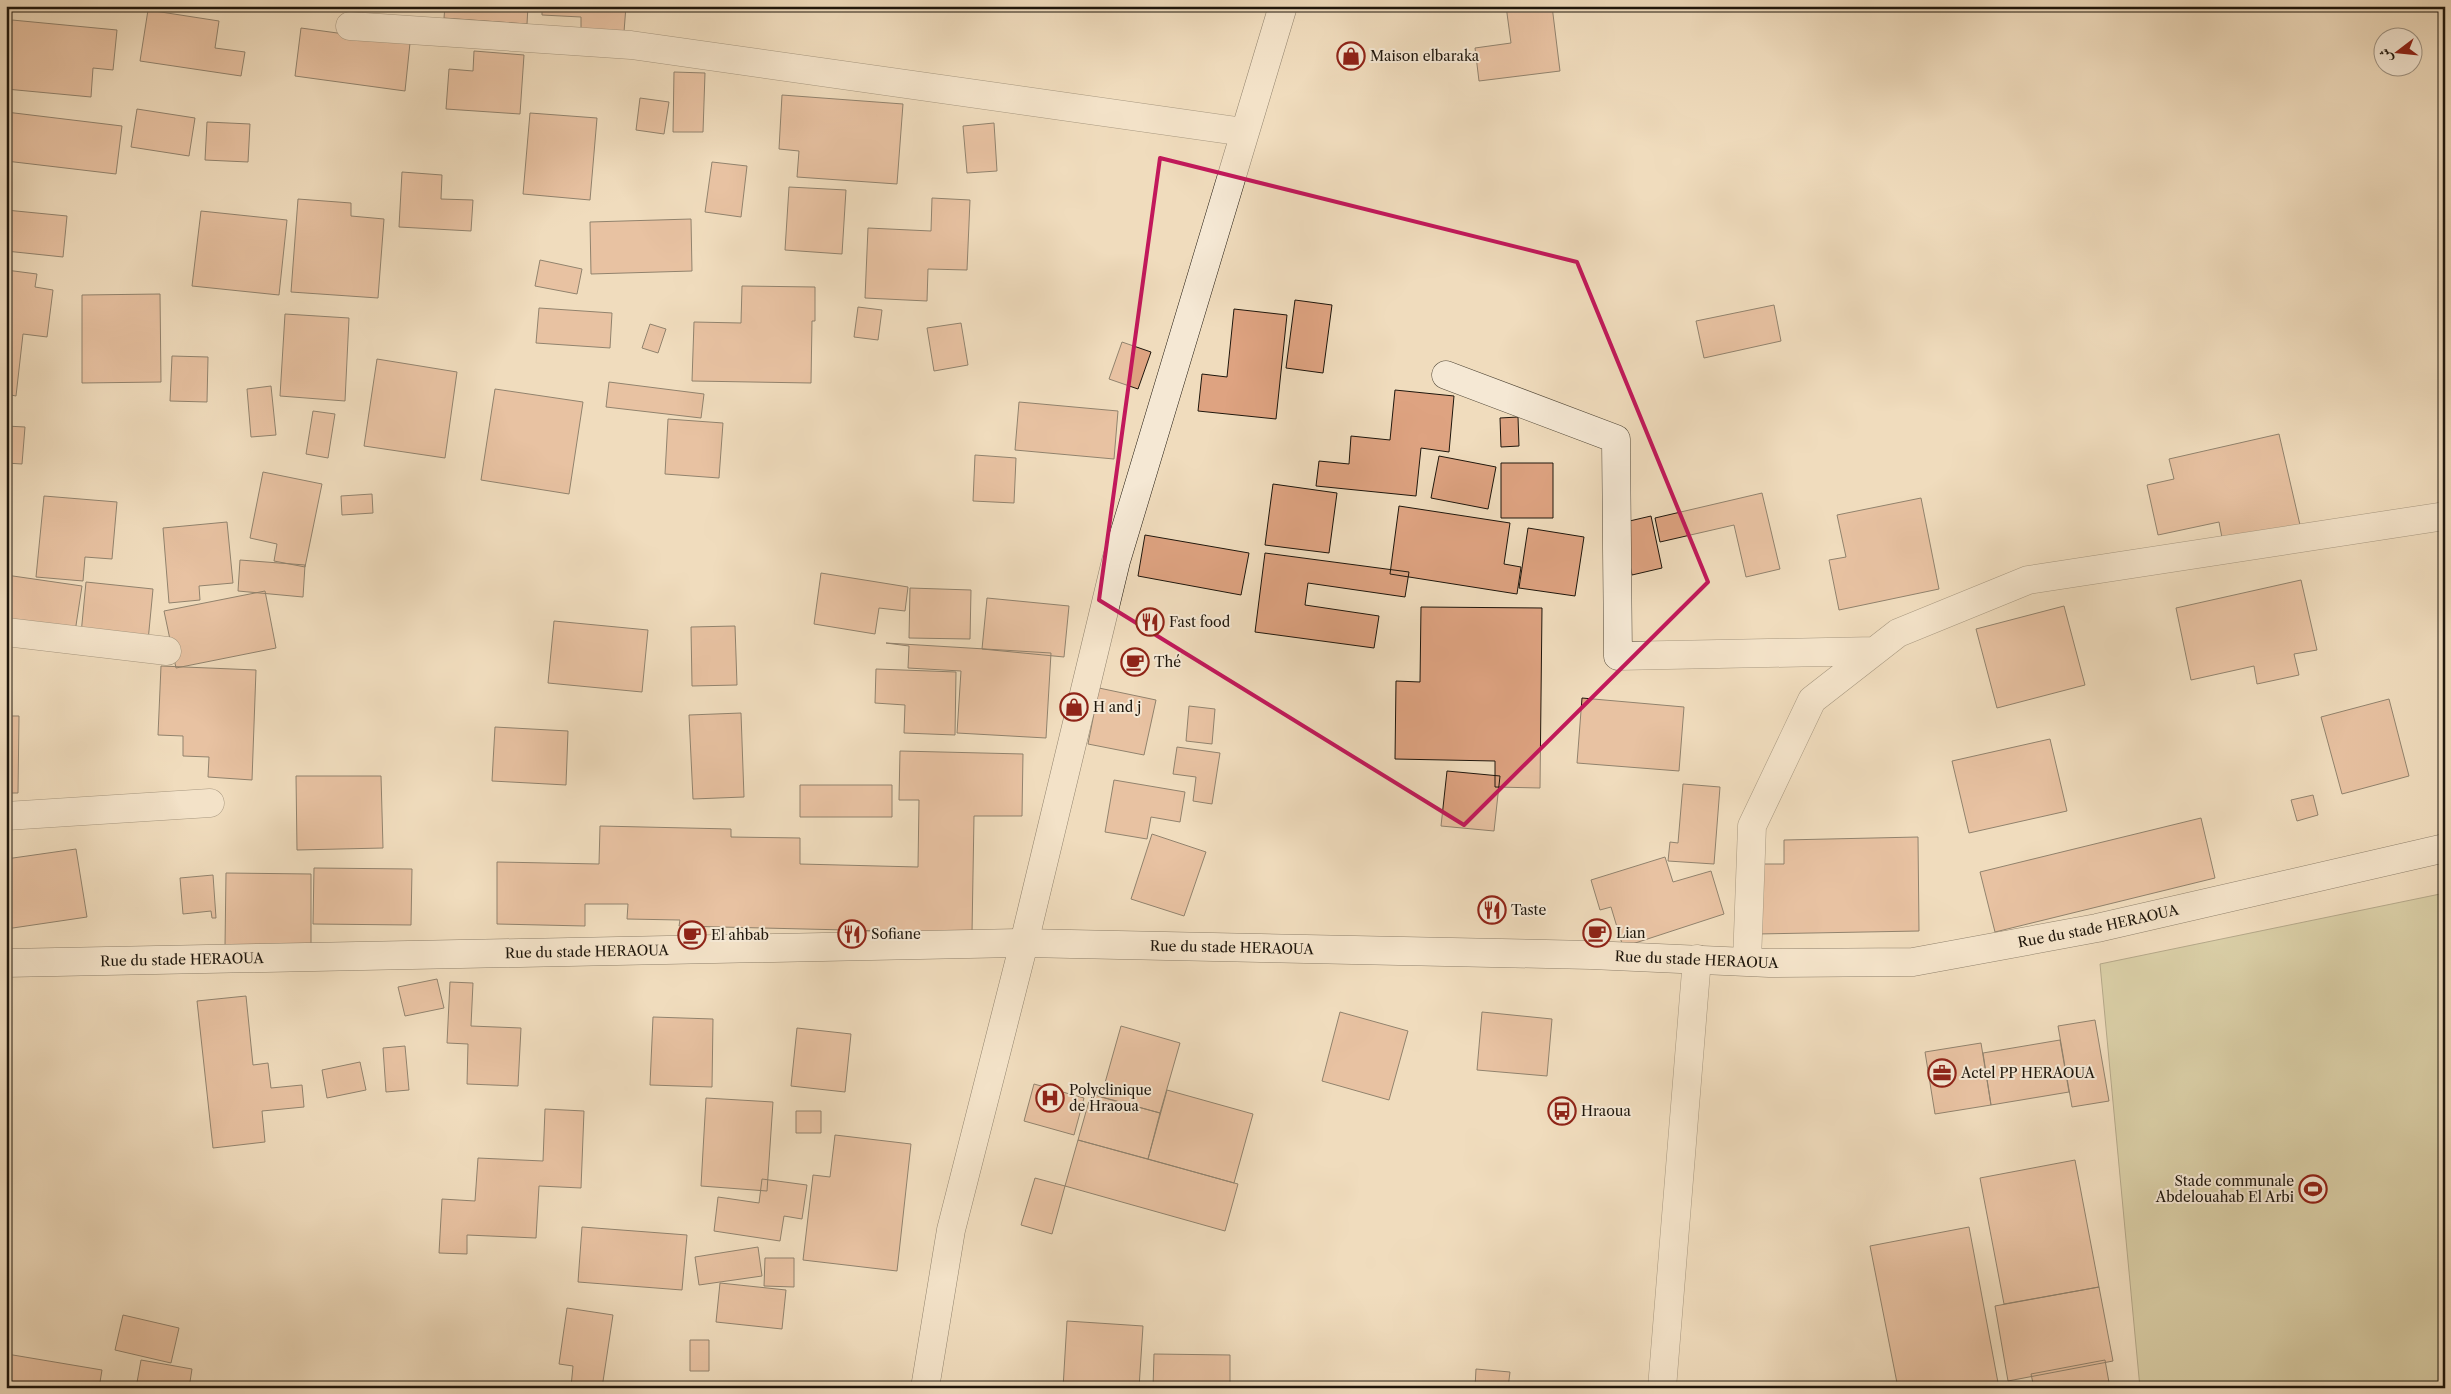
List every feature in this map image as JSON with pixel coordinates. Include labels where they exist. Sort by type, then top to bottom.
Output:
[{"type":"street","points":[[924,1388],[951,1230],[1024,943],[1116,561],[1283,6]]},
{"type":"street","points":[[350,26],[632,45],[1244,132]]},
{"type":"street","points":[[1446,375],[1616,439],[1618,656],[1875,650]]},
{"type":"street","points":[[1747,961],[1752,826],[1812,700],[1898,633],[2028,580],[2445,516]]},
{"type":"street","points":[[6,632],[167,651]]},
{"type":"street","points":[[6,816],[210,803]]},
{"type":"street","name":"Rue du stade HERAOUA","points":[[6,963],[1024,943],[1697,960],[1913,962],[2097,928],[2445,848]]},
{"type":"street","points":[[1662,1388],[1697,960]]},
{"type":"highlighted area","points":[[1160,158],[1577,262],[1708,582],[1464,825],[1099,600]]},
{"type":"green space","name":"Stade communale Abdelouahab El Arbi","points":[[2445,893],[2445,1388],[2140,1388],[2100,964]]},
{"type":"building","points":[[445,6],[528,6],[527,24],[444,18]]},
{"type":"building","points":[[542,6],[626,6],[624,32],[581,29],[581,17],[542,15]]},
{"type":"building","points":[[928,6],[985,6],[985,11]]},
{"type":"building","points":[[1506,6],[1552,6],[1560,71],[1479,81],[1475,48],[1511,43]]},
{"type":"building","points":[[148,10],[219,21],[215,48],[245,52],[241,76],[140,61]]},
{"type":"building","points":[[12,20],[117,30],[113,70],[93,68],[91,97],[6,89]]},
{"type":"building","points":[[301,28],[410,43],[405,91],[295,76]]},
{"type":"building","points":[[474,51],[524,55],[520,114],[446,109],[449,69],[473,71]]},
{"type":"building","points":[[674,72],[705,73],[703,132],[673,132]]},
{"type":"building","points":[[782,95],[903,104],[897,184],[797,177],[799,151],[779,149]]},
{"type":"building","points":[[640,98],[669,102],[664,134],[636,130]]},
{"type":"building","points":[[137,109],[195,118],[189,156],[131,147]]},
{"type":"building","points":[[6,112],[122,126],[116,174],[6,161]]},
{"type":"building","points":[[530,113],[597,118],[590,200],[523,194]]},
{"type":"building","points":[[207,122],[250,124],[248,162],[205,160]]},
{"type":"building","points":[[994,123],[997,171],[967,173],[963,126]]},
{"type":"building","points":[[712,162],[747,166],[741,217],[705,212]]},
{"type":"building","points":[[402,172],[442,175],[441,199],[473,200],[471,231],[399,227]]},
{"type":"building","points":[[789,187],[846,190],[842,254],[785,250]]},
{"type":"building","points":[[932,198],[970,200],[967,270],[928,269],[927,301],[865,298],[868,228],[931,231]]},
{"type":"building","points":[[298,199],[351,203],[351,216],[384,219],[378,298],[291,292]]},
{"type":"building","points":[[6,210],[67,216],[63,257],[6,251]]},
{"type":"building","points":[[201,211],[287,220],[279,295],[192,286]]},
{"type":"building","points":[[691,219],[692,271],[591,274],[590,222]]},
{"type":"building","points":[[540,260],[582,269],[577,294],[535,286]]},
{"type":"building","points":[[6,270],[37,274],[35,287],[53,290],[47,337],[23,334],[16,396],[6,394]]},
{"type":"building","points":[[742,286],[815,287],[815,321],[812,321],[811,383],[692,381],[694,322],[741,323]]},
{"type":"building","points":[[160,294],[161,382],[82,383],[82,295]]},
{"type":"building","points":[[1295,300],[1332,305],[1323,373],[1286,368]]},
{"type":"building","points":[[1774,305],[1781,341],[1704,358],[1696,321]]},
{"type":"building","points":[[858,307],[882,310],[878,340],[854,337]]},
{"type":"building","points":[[539,308],[612,313],[610,348],[536,343]]},
{"type":"building","points":[[1234,309],[1287,315],[1276,419],[1198,411],[1202,374],[1227,377]]},
{"type":"building","points":[[285,314],[349,318],[345,401],[280,396]]},
{"type":"building","points":[[961,323],[968,365],[934,371],[927,328]]},
{"type":"building","points":[[650,324],[666,329],[658,353],[642,348]]},
{"type":"building","points":[[1122,342],[1151,352],[1138,389],[1109,379]]},
{"type":"building","points":[[172,356],[208,357],[207,402],[170,401]]},
{"type":"building","points":[[377,359],[457,372],[445,458],[364,446]]},
{"type":"building","points":[[609,382],[704,394],[701,418],[606,407]]},
{"type":"building","points":[[271,386],[276,435],[251,437],[247,389]]},
{"type":"building","points":[[495,389],[583,402],[569,494],[481,480]]},
{"type":"building","points":[[1395,390],[1454,396],[1449,452],[1421,448],[1416,496],[1316,486],[1319,461],[1349,464],[1351,436],[1390,440]]},
{"type":"building","points":[[1019,402],[1118,411],[1114,459],[1015,450]]},
{"type":"building","points":[[313,411],[335,414],[328,458],[306,454]]},
{"type":"building","points":[[1518,417],[1519,446],[1501,447],[1500,418]]},
{"type":"building","points":[[668,419],[723,423],[719,478],[665,474]]},
{"type":"building","points":[[6,426],[25,427],[22,464],[6,463]]},
{"type":"building","points":[[2279,434],[2300,525],[2223,543],[2219,522],[2158,535],[2147,485],[2174,479],[2169,459]]},
{"type":"building","points":[[975,455],[1016,458],[1014,503],[973,501]]},
{"type":"building","points":[[1439,456],[1496,467],[1488,509],[1431,498]]},
{"type":"building","points":[[1501,463],[1553,463],[1553,518],[1501,518]]},
{"type":"building","points":[[263,472],[322,484],[305,567],[274,561],[277,544],[250,538]]},
{"type":"building","points":[[1273,484],[1337,493],[1329,553],[1265,545]]},
{"type":"building","points":[[1762,493],[1780,569],[1746,577],[1734,525],[1660,542],[1655,518]]},
{"type":"building","points":[[372,494],[373,513],[342,515],[341,496]]},
{"type":"building","points":[[44,496],[117,502],[112,559],[85,557],[83,581],[36,577]]},
{"type":"building","points":[[1921,498],[1939,589],[1839,610],[1829,560],[1846,557],[1837,515]]},
{"type":"building","points":[[1399,506],[1510,523],[1504,564],[1521,567],[1517,594],[1390,574]]},
{"type":"building","points":[[1651,516],[1662,568],[1632,575],[1621,523]]},
{"type":"building","points":[[227,522],[233,583],[199,586],[200,600],[169,603],[163,528]]},
{"type":"building","points":[[1528,528],[1584,537],[1575,596],[1519,588]]},
{"type":"building","points":[[1145,535],[1249,553],[1241,595],[1138,576]]},
{"type":"building","points":[[1265,553],[1409,572],[1405,597],[1308,583],[1305,605],[1379,616],[1374,648],[1255,632]]},
{"type":"building","points":[[240,560],[305,565],[303,597],[238,591]]},
{"type":"building","points":[[821,573],[908,587],[905,611],[879,608],[875,634],[814,624]]},
{"type":"building","points":[[6,575],[82,586],[75,632],[6,623]]},
{"type":"building","points":[[2301,580],[2317,650],[2294,654],[2299,675],[2257,684],[2254,666],[2191,680],[2176,608]]},
{"type":"building","points":[[86,582],[153,589],[148,641],[81,634]]},
{"type":"building","points":[[910,588],[971,590],[970,639],[909,638]]},
{"type":"building","points":[[265,591],[276,648],[176,668],[164,611]]},
{"type":"building","points":[[987,598],[1069,606],[1064,657],[982,649]]},
{"type":"building","points":[[2064,606],[2085,685],[1997,708],[1976,629]]},
{"type":"building","points":[[1421,607],[1542,608],[1540,788],[1495,787],[1495,761],[1395,759],[1396,681],[1420,682]]},
{"type":"building","points":[[554,621],[648,630],[642,692],[548,683]]},
{"type":"building","points":[[735,626],[737,685],[692,686],[691,627]]},
{"type":"building","points":[[886,643],[1051,653],[1046,738],[957,733],[961,671],[908,668],[909,646]]},
{"type":"building","points":[[161,666],[256,670],[252,780],[208,777],[209,757],[183,756],[183,736],[158,735]]},
{"type":"building","points":[[876,669],[956,672],[955,735],[904,733],[905,705],[875,703]]},
{"type":"building","points":[[1099,688],[1156,700],[1144,755],[1088,744]]},
{"type":"building","points":[[1582,698],[1684,707],[1679,771],[1577,763]]},
{"type":"building","points":[[2389,699],[2409,776],[2342,794],[2321,717]]},
{"type":"building","points":[[1189,706],[1215,709],[1212,744],[1186,741]]},
{"type":"building","points":[[741,713],[744,797],[693,799],[689,715]]},
{"type":"building","points":[[6,716],[19,716],[18,793],[6,793]]},
{"type":"building","points":[[495,727],[568,731],[566,785],[492,781]]},
{"type":"building","points":[[2050,739],[2067,811],[1969,833],[1952,761]]},
{"type":"building","points":[[1177,747],[1220,753],[1212,804],[1193,801],[1196,777],[1173,774]]},
{"type":"building","points":[[900,751],[1023,754],[1022,816],[974,816],[972,933],[679,926],[680,920],[627,919],[628,904],[585,904],[585,926],[497,924],[497,862],[599,864],[600,826],[731,829],[731,837],[800,838],[800,864],[918,867],[919,800],[899,800]]},
{"type":"building","points":[[1447,771],[1500,776],[1494,831],[1441,826]]},
{"type":"building","points":[[296,776],[381,776],[383,848],[297,850]]},
{"type":"building","points":[[1114,780],[1185,792],[1180,822],[1151,817],[1147,839],[1105,832]]},
{"type":"building","points":[[1683,784],[1720,787],[1714,864],[1668,861],[1670,842],[1678,843]]},
{"type":"building","points":[[800,785],[892,785],[892,817],[800,817]]},
{"type":"building","points":[[2313,795],[2318,815],[2297,821],[2291,800]]},
{"type":"building","points":[[2201,818],[2215,878],[1995,932],[1980,872]]},
{"type":"building","points":[[1152,834],[1206,852],[1184,916],[1131,899]]},
{"type":"building","points":[[1918,837],[1919,931],[1757,934],[1756,864],[1784,864],[1784,840]]},
{"type":"building","points":[[76,849],[87,917],[6,929],[6,859]]},
{"type":"building","points":[[1665,857],[1673,882],[1711,871],[1724,914],[1623,947],[1611,907],[1600,910],[1591,880]]},
{"type":"building","points":[[314,868],[412,869],[411,925],[313,924]]},
{"type":"building","points":[[226,873],[311,874],[311,948],[225,946]]},
{"type":"building","points":[[213,875],[216,918],[212,918],[211,911],[183,914],[180,878]]},
{"type":"building","points":[[437,979],[444,1008],[405,1016],[398,987]]},
{"type":"building","points":[[450,982],[473,983],[471,1026],[521,1028],[518,1086],[467,1084],[468,1044],[447,1043]]},
{"type":"building","points":[[246,996],[253,1065],[268,1063],[271,1088],[302,1085],[304,1107],[262,1111],[265,1142],[213,1148],[197,1001]]},
{"type":"building","points":[[1340,1012],[1408,1031],[1389,1100],[1322,1081]]},
{"type":"building","points":[[1482,1012],[1552,1019],[1547,1076],[1477,1070]]},
{"type":"building","points":[[653,1017],[713,1019],[712,1087],[650,1085]]},
{"type":"building","points":[[2095,1020],[2109,1101],[2072,1107],[2058,1026]]},
{"type":"building","points":[[1121,1026],[1180,1043],[1160,1113],[1101,1097]]},
{"type":"building","points":[[797,1028],[851,1034],[845,1092],[791,1086]]},
{"type":"building","points":[[2060,1040],[2069,1092],[1991,1105],[1983,1053]]},
{"type":"building","points":[[1981,1043],[1991,1105],[1935,1114],[1925,1052]]},
{"type":"building","points":[[405,1046],[409,1090],[386,1092],[383,1048]]},
{"type":"building","points":[[360,1062],[366,1090],[327,1098],[322,1070]]},
{"type":"building","points":[[1034,1084],[1084,1098],[1074,1135],[1024,1121]]},
{"type":"building","points":[[1167,1090],[1253,1114],[1234,1183],[1148,1159]]},
{"type":"building","points":[[1091,1094],[1160,1113],[1148,1159],[1078,1140]]},
{"type":"building","points":[[706,1098],[773,1102],[767,1191],[701,1186]]},
{"type":"building","points":[[545,1109],[584,1111],[581,1188],[539,1186],[536,1238],[467,1235],[467,1254],[439,1253],[442,1199],[475,1201],[478,1158],[543,1161]]},
{"type":"building","points":[[796,1111],[821,1111],[821,1133],[796,1133]]},
{"type":"building","points":[[835,1135],[911,1144],[897,1271],[803,1260],[813,1175],[830,1177]]},
{"type":"building","points":[[1078,1140],[1238,1184],[1225,1231],[1065,1186]]},
{"type":"building","points":[[2075,1160],[2099,1287],[2004,1304],[1980,1178]]},
{"type":"building","points":[[1035,1178],[1065,1186],[1052,1234],[1021,1225]]},
{"type":"building","points":[[762,1179],[807,1185],[802,1219],[784,1216],[780,1241],[714,1231],[718,1197],[759,1203]]},
{"type":"building","points":[[582,1227],[687,1235],[682,1290],[578,1282]]},
{"type":"building","points":[[1969,1227],[1999,1388],[1898,1388],[1870,1246]]},
{"type":"building","points":[[758,1247],[762,1276],[699,1285],[695,1257]]},
{"type":"building","points":[[765,1258],[794,1258],[794,1287],[764,1286]]},
{"type":"building","points":[[720,1283],[786,1290],[782,1329],[716,1322]]},
{"type":"building","points":[[2099,1287],[2113,1361],[2008,1381],[1995,1306]]},
{"type":"building","points":[[567,1308],[613,1315],[602,1388],[571,1387],[573,1366],[559,1364]]},
{"type":"building","points":[[123,1315],[179,1328],[171,1363],[115,1350]]},
{"type":"building","points":[[1067,1321],[1143,1326],[1139,1388],[1063,1388]]},
{"type":"building","points":[[690,1340],[709,1340],[709,1371],[690,1371]]},
{"type":"building","points":[[7,1354],[102,1370],[99,1388],[6,1388]]},
{"type":"building","points":[[1154,1354],[1230,1355],[1230,1388],[1153,1388]]},
{"type":"building","points":[[141,1360],[192,1369],[189,1388],[136,1388]]},
{"type":"building","points":[[2105,1360],[2110,1388],[2034,1388],[2031,1374]]},
{"type":"building","points":[[1476,1369],[1510,1372],[1508,1388],[1475,1388]]},
{"type":"place","name":"Maison elbaraka","points":[[1351,56]]},
{"type":"place","name":"Fast food","points":[[1150,622]]},
{"type":"place","name":"Thé","points":[[1135,662]]},
{"type":"place","name":"H and j","points":[[1074,707]]},
{"type":"place","name":"Taste","points":[[1492,910]]},
{"type":"place","name":"Lian","points":[[1597,933]]},
{"type":"place","name":"Sofiane","points":[[852,934]]},
{"type":"place","name":"El ahbab","points":[[692,935]]},
{"type":"place","name":"Actel PP HERAOUA","points":[[1942,1073]]},
{"type":"place","name":"Polyclinique de Hraoua","points":[[1050,1098]]},
{"type":"place","name":"Hraoua","points":[[1562,1111]]},
{"type":"place","name":"Stade communale Abdelouahab El Arbi","points":[[2313,1189]]}]
